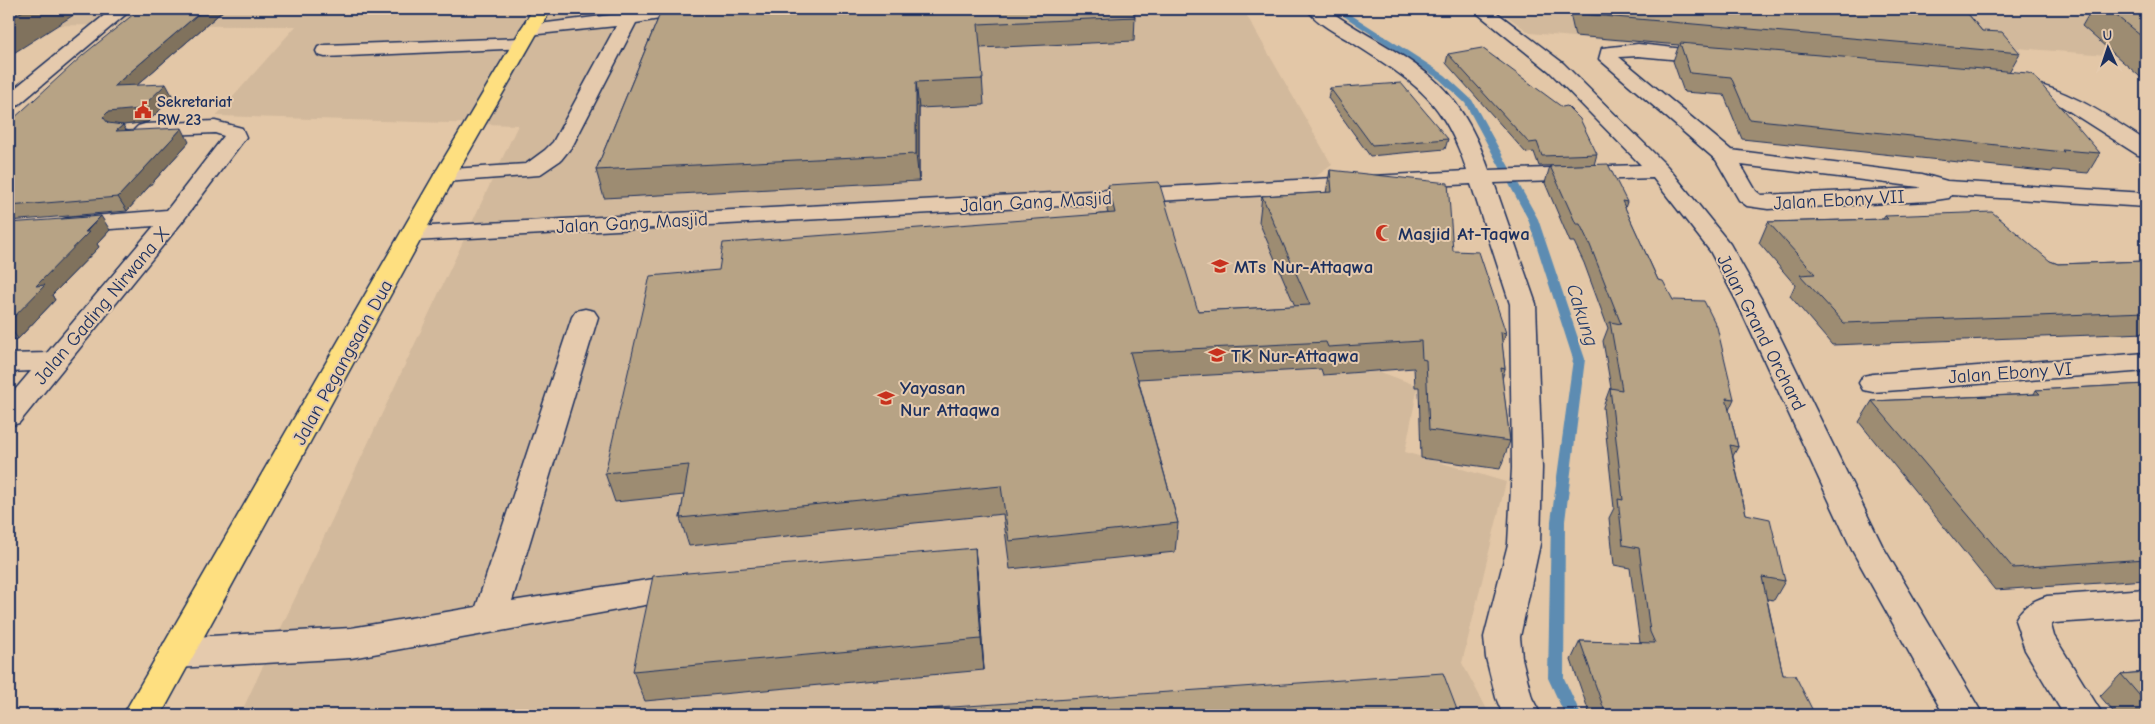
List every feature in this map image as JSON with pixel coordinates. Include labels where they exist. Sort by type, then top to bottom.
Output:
[{"type":"main road","name":"Jalan Pegangsaan Dua","points":[[142,715],[446,175],[531,28]]},
{"type":"street","points":[[9,103],[123,9]]},
{"type":"street","points":[[324,51],[629,19],[675,11],[712,9]]},
{"type":"street","points":[[1316,9],[1340,27],[1405,67],[1442,99],[1488,177],[1523,304],[1527,468],[1524,544],[1502,637],[1504,658],[1514,698],[1522,715]]},
{"type":"street","name":"Jalan Grand Orchard","points":[[1481,9],[1509,19],[1659,171],[1721,249],[1750,302],[1868,550],[1964,715]]},
{"type":"street","points":[[446,175],[531,170],[553,155],[562,145],[629,19]]},
{"type":"street","name":"Jalan Ebony VII","points":[[1735,58],[1638,50],[1609,52],[1609,59],[1725,156],[1747,196],[1755,201],[1768,202],[1929,194],[1942,193],[1945,188]]},
{"type":"street","points":[[17,74],[42,74]]},
{"type":"street","points":[[1988,82],[2040,88],[2064,98],[2146,150]]},
{"type":"street","name":"Jalan Gading Nirwana X","points":[[9,416],[174,217],[231,144],[235,132],[215,127],[124,131]]},
{"type":"street","name":"Jalan Ebony VII","points":[[1725,156],[1922,181],[1945,188],[2146,200]]},
{"type":"street","name":"Jalan Gang Masjid","points":[[413,234],[1488,177],[1659,171]]},
{"type":"street","name":"Jalan Gading Nirwana X","points":[[48,226],[174,217]]},
{"type":"street","points":[[490,618],[585,317]]},
{"type":"street","points":[[9,363],[55,361]]},
{"type":"street","name":"Jalan Ebony VI","points":[[1873,382],[2146,362]]},
{"type":"street","points":[[178,653],[350,642],[645,592],[713,584]]},
{"type":"street","points":[[2084,715],[2037,640],[2032,620],[2047,610],[2146,603]]},
{"type":"shaded area","points":[[9,9],[1243,9],[1332,165],[1293,193],[1378,371],[1418,386],[1405,452],[1506,482],[1462,663],[1490,715],[240,715],[518,125],[216,116],[296,26],[9,25]]},
{"type":"shaded area","points":[[1497,9],[2146,9],[2146,58],[1742,27],[1725,51],[1530,33]]},
{"type":"building","points":[[9,9],[26,9],[9,19]]},
{"type":"building","points":[[140,9],[204,9],[114,86],[166,84],[140,109],[108,112],[103,117],[108,123],[123,125],[116,131],[182,128],[118,197],[9,206],[9,126],[14,121],[11,121],[83,55]]},
{"type":"building","points":[[662,9],[1132,9],[1135,17],[978,24],[983,79],[916,82],[916,154],[596,170]]},
{"type":"building","points":[[1580,9],[1964,9],[1982,31],[2002,32],[2020,53],[1581,14]]},
{"type":"building","points":[[2108,9],[2146,9],[2146,40]]},
{"type":"building","points":[[1680,43],[2028,73],[2033,75],[2100,153],[2062,150],[2064,152],[1749,119],[1731,77],[1690,73]]},
{"type":"building","points":[[1482,48],[1562,107],[1567,106],[1580,119],[1597,154],[1542,156],[1537,142],[1529,143],[1448,54]]},
{"type":"building","points":[[1401,83],[1448,139],[1372,145],[1330,88]]},
{"type":"building","points":[[1608,164],[1627,202],[1622,201],[1658,280],[1663,281],[1673,300],[1704,301],[1717,327],[1734,399],[1726,398],[1738,447],[1730,445],[1746,514],[1770,519],[1785,581],[1762,577],[1783,675],[1795,675],[1815,715],[1606,715],[1580,641],[1655,643],[1650,632],[1639,548],[1623,545],[1618,499],[1623,500],[1610,388],[1622,390],[1610,322],[1621,324],[1590,245],[1580,224],[1576,224],[1550,166]]},
{"type":"building","name":"Yayasan Nur Attaqwa","points":[[1330,170],[1448,183],[1453,251],[1479,252],[1506,333],[1501,332],[1505,369],[1501,368],[1510,441],[1429,430],[1426,360],[1422,359],[1421,341],[1328,347],[1326,342],[1130,352],[1178,523],[1009,541],[1001,486],[680,518],[689,465],[605,473],[650,276],[719,270],[723,243],[1115,213],[1108,185],[1159,182],[1198,311],[1310,305],[1262,196],[1332,192]]},
{"type":"building","points":[[1992,212],[2050,261],[2058,264],[2146,261],[2146,312],[1844,323],[1800,275],[1815,274],[1768,222],[1888,219],[1885,216]]},
{"type":"building","points":[[101,216],[85,232],[89,232],[36,286],[45,285],[9,322],[9,223]]},
{"type":"building","points":[[2146,384],[2146,559],[2013,568],[1872,401],[2040,394],[2036,390]]},
{"type":"building","points":[[975,548],[981,639],[633,671],[653,576]]},
{"type":"building","points":[[2146,672],[2146,703],[2121,674]]},
{"type":"building","points":[[1443,673],[1459,715],[838,715]]},
{"type":"waterway","name":"Cakung","points":[[1337,9],[1442,77],[1469,102],[1533,219],[1579,359],[1558,521],[1556,678],[1573,715]]},
{"type":"place","name":"Sekretariat RW 23","points":[[143,110]]},
{"type":"place","name":"Masjid At-Taqwa","points":[[1384,233]]},
{"type":"place","name":"MTs Nur-Attaqwa","points":[[1220,266]]},
{"type":"place","name":"TK Nur-Attaqwa","points":[[1217,355]]},
{"type":"place","name":"Yayasan Nur Attaqwa","points":[[886,398]]}]
